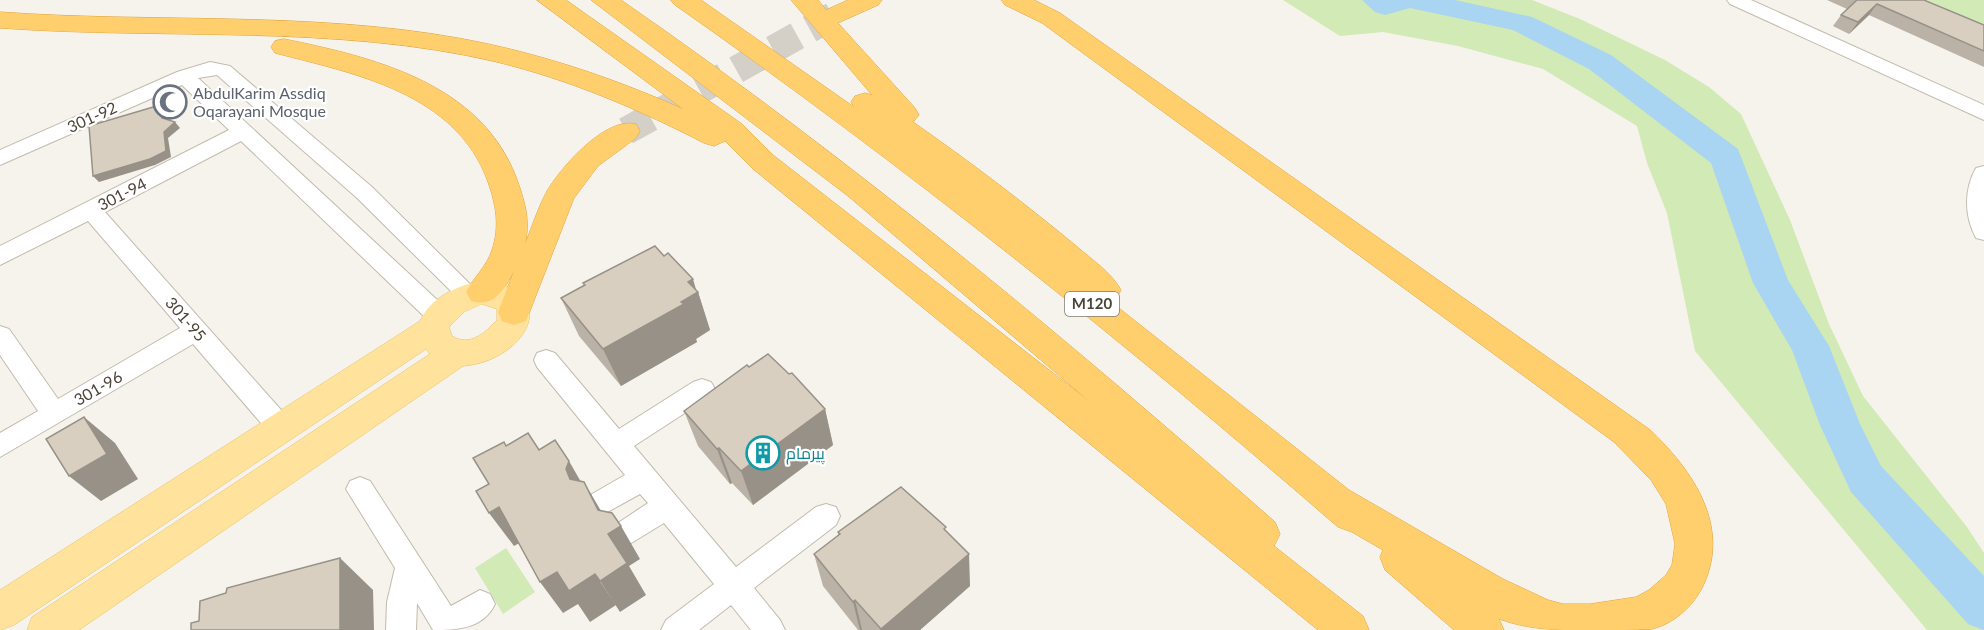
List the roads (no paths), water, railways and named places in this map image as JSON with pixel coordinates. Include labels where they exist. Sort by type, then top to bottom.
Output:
[{"type":"highway","points":[[550,0],[724,124],[763,162],[1349,630]]},
{"type":"highway","points":[[604,0],[776,126],[990,297],[1181,461],[1367,630]]},
{"type":"highway","name":"M120","points":[[684,0],[856,121],[1237,419],[1484,630]]},
{"type":"highway","points":[[717,0],[936,150],[1067,254],[1151,328],[1237,419]]},
{"type":"highway","points":[[804,0],[936,150]]},
{"type":"highway","points":[[843,9],[869,0]]},
{"type":"highway","points":[[1014,0],[1051,18],[1627,431],[1664,469],[1683,499],[1693,530],[1693,560],[1683,587],[1674,598],[1650,616],[1617,626],[1580,626],[1560,622],[1519,607],[1334,501]]},
{"type":"highway","points":[[0,20],[211,36],[319,53],[361,64],[393,77],[441,102],[481,138],[499,169],[511,207],[513,231],[510,250],[496,275],[476,293]]},
{"type":"highway","points":[[86,26],[360,34],[474,49],[565,71],[628,94],[763,162]]},
{"type":"highway","points":[[514,312],[560,195],[588,159],[626,131]]},
{"type":"main road","points":[[0,612],[282,428],[437,322],[452,303],[476,293],[492,292],[507,298],[514,312],[510,328],[498,340],[483,349],[459,352],[46,630]]},
{"type":"main road","points":[[437,322],[435,337],[440,344],[459,352]]},
{"type":"street","points":[[1736,0],[1984,113]]},
{"type":"street","name":"301-92","points":[[0,158],[184,76],[203,69],[223,70],[476,293]]},
{"type":"street","points":[[184,76],[244,131],[437,322]]},
{"type":"street","name":"301-94","points":[[0,256],[244,131]]},
{"type":"street","points":[[1984,173],[1976,196],[1984,232]]},
{"type":"street","name":"301-95","points":[[91,210],[282,428]]},
{"type":"street","name":"301-96","points":[[0,446],[197,330]]},
{"type":"street","points":[[0,336],[54,414]]},
{"type":"street","points":[[546,360],[764,628]]},
{"type":"street","points":[[616,444],[702,388]]},
{"type":"street","points":[[602,503],[643,478]]},
{"type":"street","points":[[360,489],[449,628],[480,604]]},
{"type":"street","points":[[628,532],[667,506]]},
{"type":"street","points":[[676,630],[826,516]]},
{"type":"street","points":[[396,629],[410,564]]},
{"type":"waterway","points":[[1376,0],[1385,6],[1404,0]]},
{"type":"waterway","points":[[1414,0],[1522,23],[1600,62],[1726,157],[1771,283],[1810,346],[1840,425],[1866,479],[1984,609]]},
{"type":"tunnel","points":[[626,131],[833,16]]},
{"type":"place","name":"AbdulKarim Assdiq Oqarayani Mosque","points":[[170,102]]},
{"type":"place","name":"پیرمام","points":[[763,453]]}]
